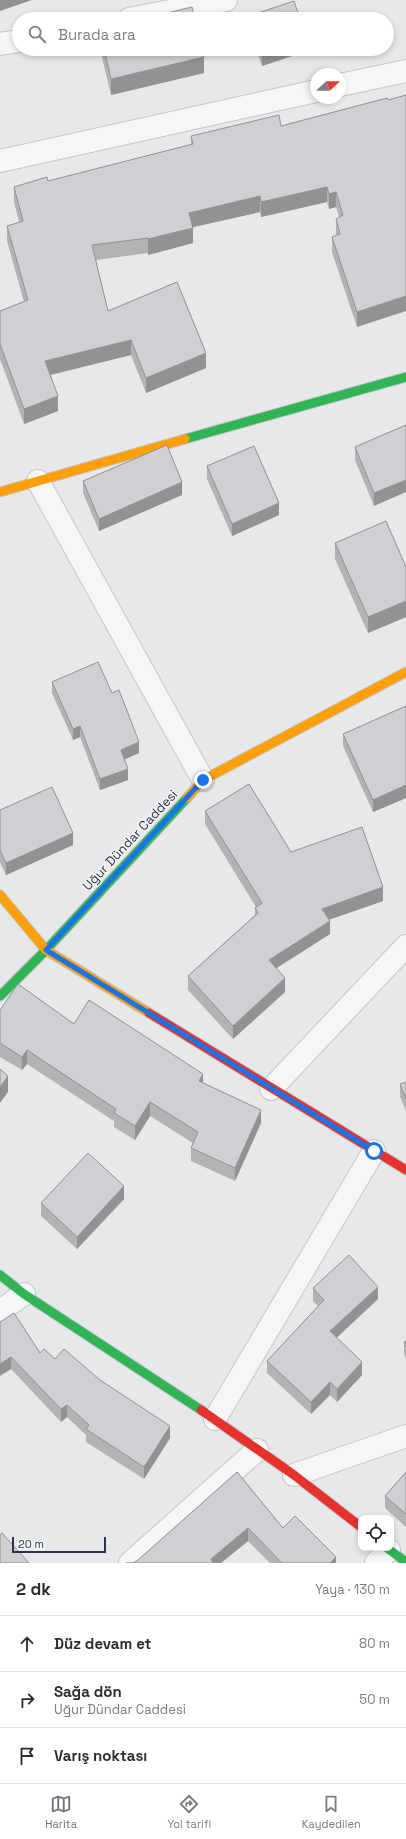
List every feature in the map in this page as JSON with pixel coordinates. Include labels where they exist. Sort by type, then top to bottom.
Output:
[{"type":"street","points":[[165,12],[226,0]]},
{"type":"street","points":[[0,44],[12,42]]},
{"type":"street","points":[[346,84],[406,70]]},
{"type":"street","points":[[0,161],[310,92]]},
{"type":"street","points":[[1,487],[38,481],[406,378]]},
{"type":"street","points":[[38,481],[203,780]]},
{"type":"street","name":"Uğur Dündar Caddesi","points":[[0,996],[46,950],[203,780],[406,672]]},
{"type":"street","points":[[0,895],[46,950],[271,1089],[406,1170]]},
{"type":"street","points":[[271,1089],[406,946]]},
{"type":"street","points":[[216,1419],[374,1151]]},
{"type":"street","points":[[0,1275],[24,1294],[216,1419],[257,1450],[294,1475],[358,1525]]},
{"type":"street","points":[[0,1311],[24,1294]]},
{"type":"street","points":[[294,1475],[406,1436]]},
{"type":"street","points":[[130,1563],[257,1450]]},
{"type":"building","points":[[294,1],[298,12],[261,12]]},
{"type":"building","points":[[192,7],[193,12],[171,12]]},
{"type":"building","points":[[106,56],[204,56],[204,57],[111,79]]},
{"type":"building","points":[[406,95],[406,296],[357,312],[332,237],[340,234],[336,219],[343,215],[336,192],[329,194],[327,187],[261,202],[260,196],[189,213],[193,228],[148,239],[92,245],[108,311],[177,282],[206,353],[146,378],[131,340],[45,361],[58,396],[24,409],[0,344],[0,311],[28,300],[7,226],[23,221],[14,187],[47,177],[48,181],[193,144],[191,136],[279,115],[281,126],[387,98],[388,100]]},
{"type":"building","points":[[406,425],[406,480],[374,493],[355,447]]},
{"type":"building","points":[[167,445],[182,482],[99,519],[83,481]]},
{"type":"building","points":[[254,446],[279,503],[232,524],[207,466]]},
{"type":"building","points":[[386,521],[406,567],[406,601],[368,617],[335,543]]},
{"type":"building","points":[[98,662],[112,693],[119,690],[139,742],[121,750],[128,769],[100,779],[80,726],[73,729],[52,682]]},
{"type":"building","points":[[406,706],[406,785],[373,800],[343,734]]},
{"type":"building","points":[[249,784],[291,852],[362,827],[383,887],[322,909],[330,921],[269,960],[285,978],[233,1026],[188,976],[258,913],[255,908],[262,903],[205,811]]},
{"type":"building","points":[[52,787],[73,833],[6,863],[0,850],[0,810]]},
{"type":"building","points":[[18,984],[74,1024],[89,1000],[203,1074],[199,1081],[261,1110],[235,1168],[191,1148],[198,1132],[150,1102],[135,1126],[114,1113],[116,1109],[27,1050],[22,1057],[0,1043],[0,1010]]},
{"type":"building","points":[[0,1069],[8,1076],[0,1087]]},
{"type":"building","points":[[406,1082],[406,1099],[400,1084]]},
{"type":"building","points":[[88,1153],[124,1186],[77,1237],[41,1203]]},
{"type":"building","points":[[349,1255],[378,1287],[330,1331],[362,1362],[337,1389],[330,1382],[311,1402],[267,1361],[324,1300],[313,1288]]},
{"type":"building","points":[[14,1313],[40,1353],[44,1349],[55,1359],[64,1349],[100,1380],[170,1426],[144,1467],[86,1429],[89,1425],[67,1405],[61,1409],[11,1357],[0,1364],[0,1322]]},
{"type":"building","points":[[237,1472],[283,1528],[295,1516],[336,1557],[330,1563],[282,1563],[248,1528],[211,1559],[213,1563],[133,1563]]},
{"type":"building","points":[[406,1472],[406,1514],[385,1496]]},
{"type":"building","points":[[2,1533],[29,1563],[0,1563],[0,1535]]},
{"type":"traffic: fast","points":[[185,439],[406,377]]},
{"type":"traffic: fast","points":[[0,996],[46,950],[187,798]]},
{"type":"traffic: fast","points":[[0,1275],[24,1294],[201,1410]]},
{"type":"traffic: fast","points":[[391,1551],[406,1562]]},
{"type":"traffic: slow","points":[[0,492],[185,439]]},
{"type":"traffic: slow","points":[[187,798],[203,780],[406,672]]},
{"type":"traffic: slow","points":[[0,895],[46,950],[149,1013]]},
{"type":"traffic: jam","points":[[149,1013],[406,1170]]},
{"type":"traffic: jam","points":[[201,1410],[294,1475],[358,1525]]},
{"type":"route","points":[[203,780],[46,950],[374,1151]]}]
